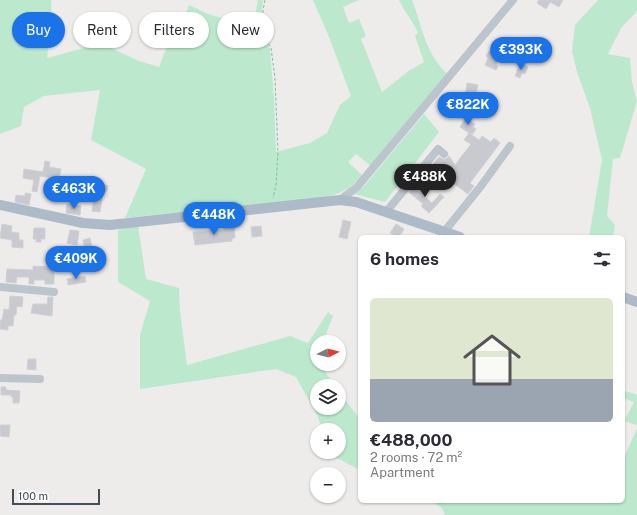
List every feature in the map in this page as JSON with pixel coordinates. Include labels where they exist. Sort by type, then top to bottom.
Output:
[{"type":"main road","points":[[0,205],[83,223],[110,225],[340,200],[356,202],[454,235]]},
{"type":"main road","points":[[625,298],[637,302]]},
{"type":"street","points":[[340,200],[357,187],[513,0]]},
{"type":"street","points":[[444,232],[481,186],[510,146]]},
{"type":"street","points":[[386,212],[438,149],[444,154]]},
{"type":"street","points":[[416,177],[426,183],[431,180]]},
{"type":"street","points":[[0,288],[54,292]]},
{"type":"street","points":[[0,378],[40,379]]},
{"type":"path","points":[[265,0],[263,10],[264,35],[272,48],[275,78],[278,153],[276,185],[273,199],[274,206]]},
{"type":"green space","points":[[0,0],[51,0],[52,12],[12,12],[12,48],[48,48],[47,58],[84,48],[111,48],[139,61],[159,67],[166,48],[209,48],[209,14],[217,17],[217,48],[270,49],[276,152],[310,143],[327,133],[340,105],[351,96],[329,37],[313,0],[359,0],[343,7],[349,23],[359,19],[366,36],[361,39],[382,92],[410,70],[424,62],[415,36],[418,33],[399,0],[412,0],[429,48],[438,64],[447,74],[371,166],[356,154],[348,162],[362,175],[353,184],[339,193],[322,198],[125,218],[146,169],[91,140],[100,90],[44,96],[24,107],[21,126],[0,134]]},
{"type":"green space","points":[[258,0],[263,0],[262,12],[256,12]]},
{"type":"green space","points":[[598,0],[637,0],[637,11],[621,28],[608,54],[630,58],[632,82],[637,101],[620,158],[613,159],[607,216],[615,225],[613,235],[589,235],[602,160],[590,108],[577,72],[572,51],[575,25]]},
{"type":"green space","points":[[189,5],[204,12],[186,12]]},
{"type":"green space","points":[[424,114],[439,132],[385,202],[354,194],[364,186]]},
{"type":"green space","points":[[138,226],[146,279],[179,288],[180,311],[187,365],[290,336],[308,343],[310,340],[310,371],[325,371],[330,379],[310,379],[310,402],[296,377],[276,369],[140,389],[140,335],[150,301],[118,282],[118,230]]},
{"type":"green space","points":[[328,312],[333,316],[326,335],[313,335]]},
{"type":"green space","points":[[625,391],[637,395],[637,425],[625,421],[634,402],[625,399]]},
{"type":"green space","points":[[346,401],[358,416],[358,469],[339,459],[346,459],[346,423],[320,423],[317,415],[346,415]]},
{"type":"green space","points":[[637,428],[637,515],[445,515],[442,508],[434,503],[625,503],[625,455]]},
{"type":"building","points":[[539,0],[563,0],[559,7],[550,2],[546,9],[537,3]]},
{"type":"building","points":[[489,51],[500,55],[496,65],[498,66],[496,70],[485,65],[488,58],[486,56]]},
{"type":"building","points":[[520,64],[528,67],[525,74],[522,73],[520,78],[515,76]]},
{"type":"building","points":[[467,83],[478,85],[476,93],[472,92],[461,111],[458,109],[456,112],[447,107],[453,97],[457,100],[458,97],[465,98]]},
{"type":"building","points":[[466,118],[475,124],[473,127],[476,129],[472,135],[460,127]]},
{"type":"building","points":[[469,133],[479,140],[482,136],[491,142],[494,138],[500,143],[470,183],[474,186],[468,194],[441,174],[436,180],[434,175],[428,175],[425,173],[439,157],[446,159],[449,156],[455,165],[471,144],[464,140]]},
{"type":"building","points":[[45,161],[50,162],[49,167],[61,169],[59,179],[40,176],[37,192],[32,191],[34,180],[23,178],[24,169],[43,172]]},
{"type":"building","points":[[86,178],[108,186],[106,192],[103,191],[100,212],[92,211],[95,188],[84,184]]},
{"type":"building","points":[[416,184],[427,188],[423,195],[432,203],[440,194],[444,197],[429,213],[421,206],[423,204],[409,192]]},
{"type":"building","points":[[25,193],[31,194],[29,205],[15,202],[16,195],[25,196]]},
{"type":"building","points":[[67,204],[81,206],[80,215],[66,213]]},
{"type":"building","points":[[343,220],[351,222],[347,239],[339,237]]},
{"type":"building","points":[[2,224],[12,226],[11,232],[19,233],[19,240],[23,240],[23,248],[12,247],[12,240],[0,238]]},
{"type":"building","points":[[396,224],[404,229],[400,235],[390,233]]},
{"type":"building","points":[[261,226],[262,236],[252,237],[251,227]]},
{"type":"building","points":[[234,227],[235,238],[232,238],[232,241],[195,245],[193,232],[224,230],[223,228]]},
{"type":"building","points":[[34,228],[45,228],[45,239],[41,239],[41,242],[36,242],[36,239],[33,239]]},
{"type":"building","points":[[70,230],[79,231],[77,245],[67,243]]},
{"type":"building","points":[[90,238],[93,252],[95,252],[97,259],[76,263],[77,268],[68,270],[66,257],[86,254],[83,240]]},
{"type":"building","points":[[50,257],[57,257],[57,269],[54,269],[54,284],[45,284],[45,280],[34,280],[34,284],[29,284],[29,277],[17,277],[16,283],[6,282],[7,269],[33,270],[33,266],[50,267]]},
{"type":"building","points":[[85,276],[86,282],[68,285],[67,279]]},
{"type":"building","points":[[10,296],[23,297],[22,307],[17,306],[13,326],[8,326],[8,330],[0,329],[0,320],[2,320],[4,309],[9,310]]},
{"type":"building","points":[[48,297],[53,297],[52,316],[31,313],[33,304],[47,304]]},
{"type":"building","points":[[28,359],[36,359],[36,370],[27,369]]},
{"type":"building","points":[[1,387],[6,387],[6,390],[20,391],[19,403],[13,403],[13,397],[11,397],[11,395],[1,395]]},
{"type":"building","points":[[0,425],[10,425],[9,437],[0,436]]}]
